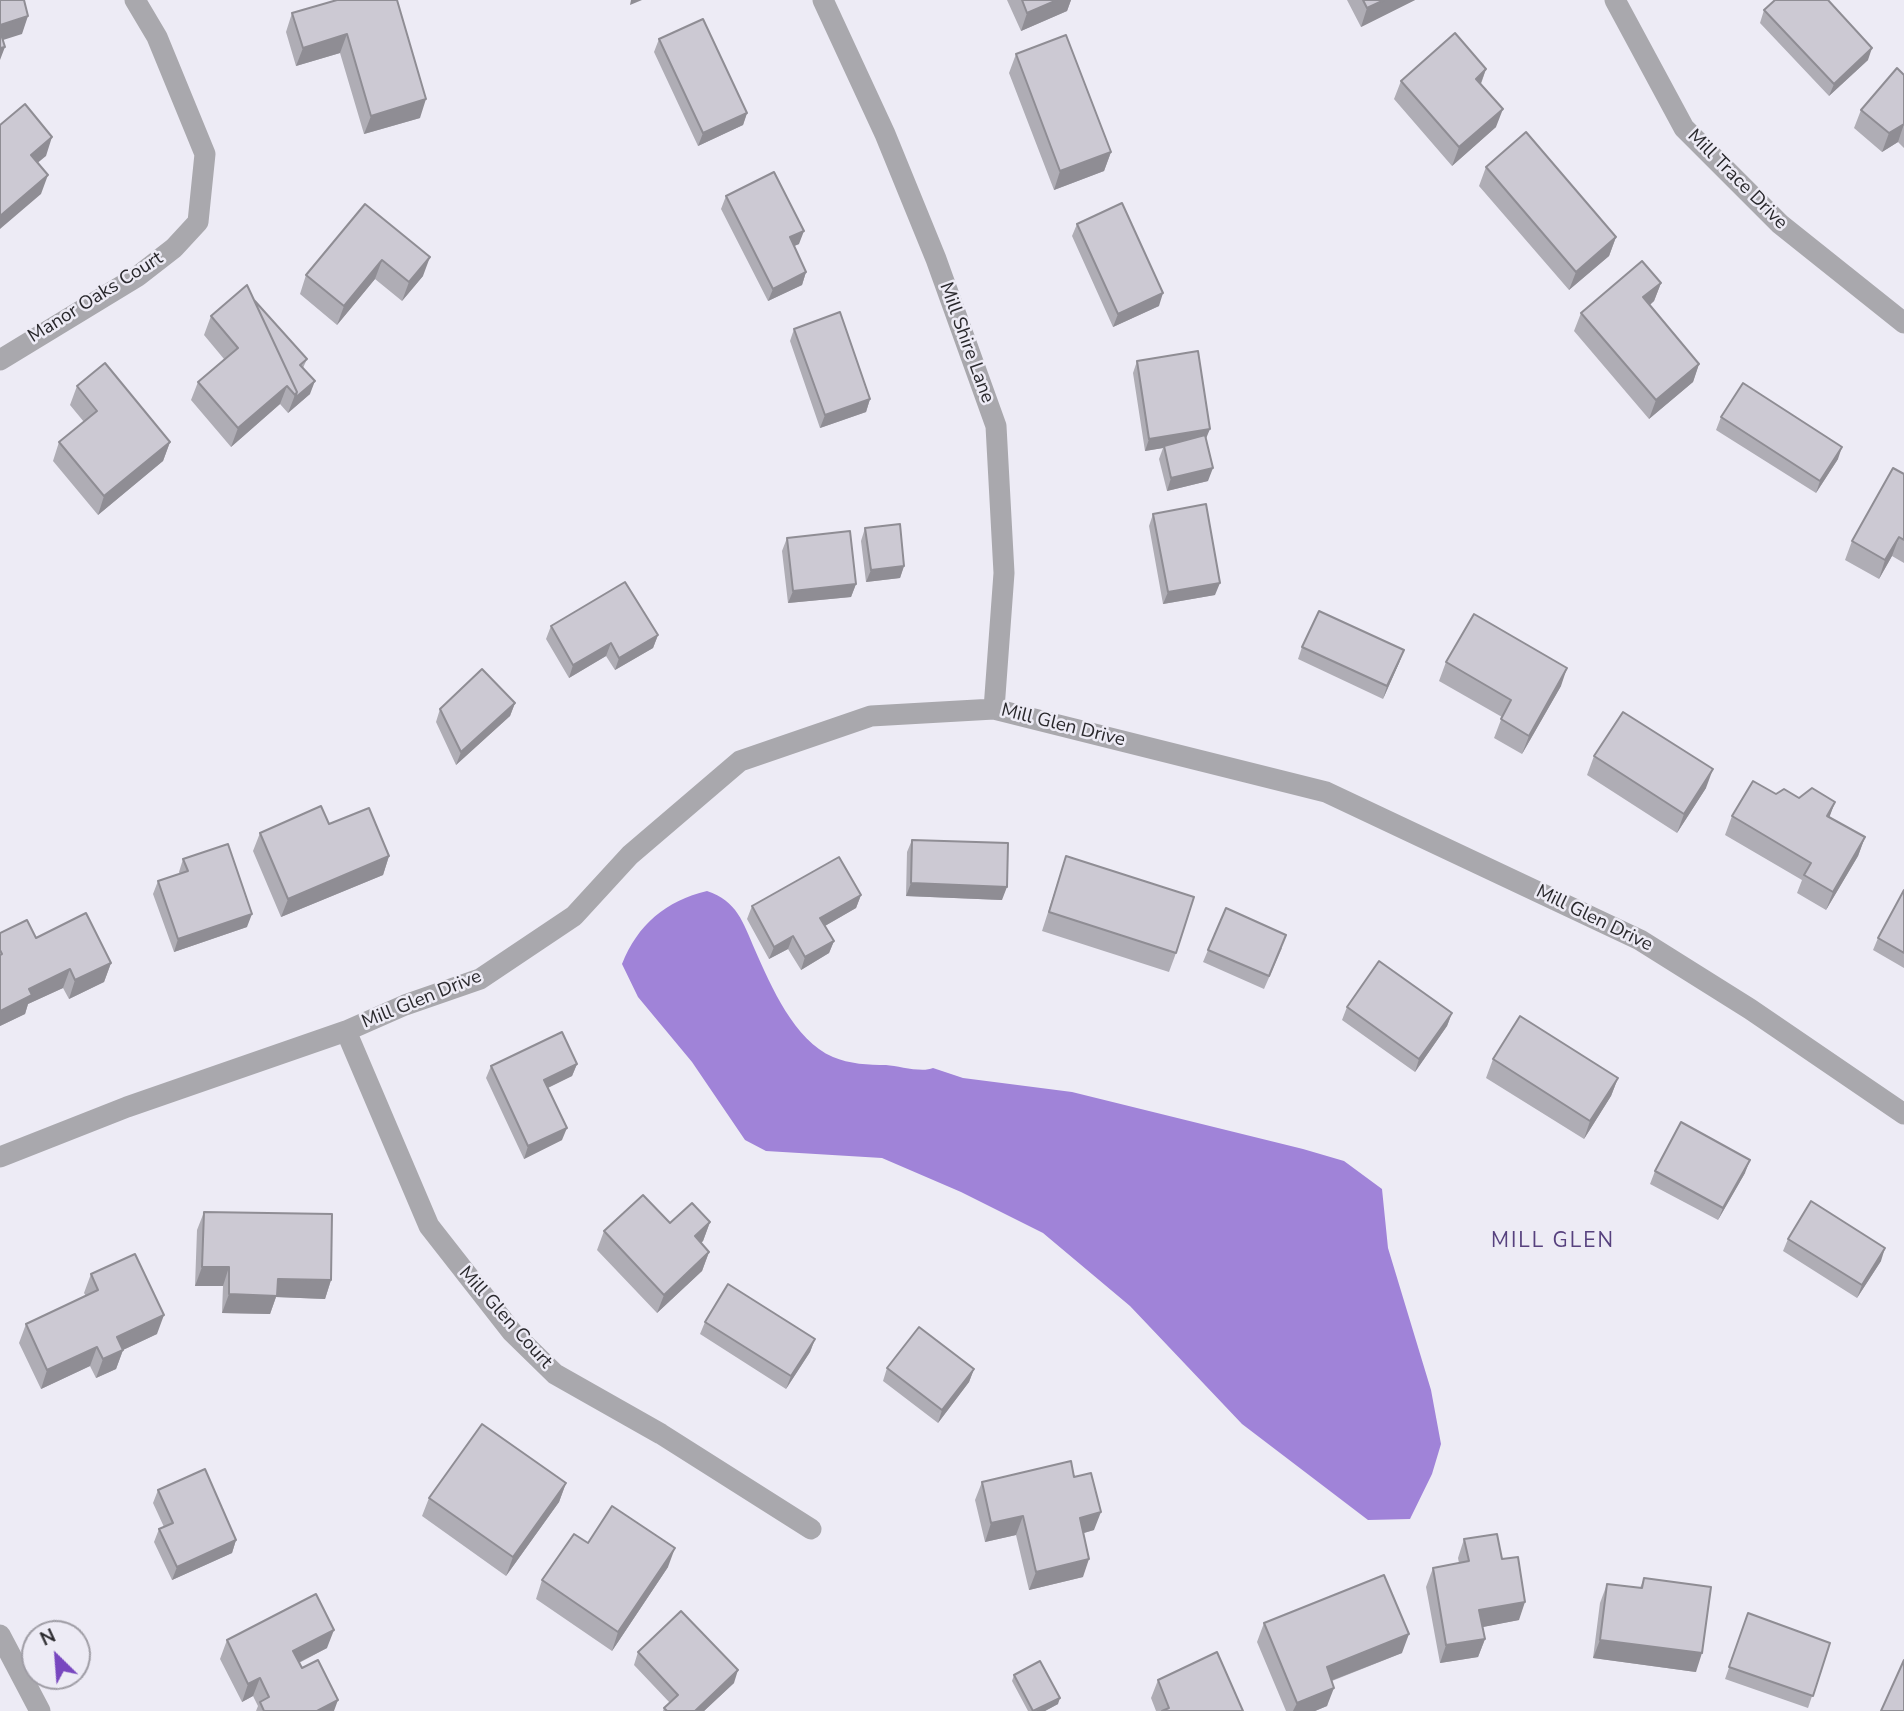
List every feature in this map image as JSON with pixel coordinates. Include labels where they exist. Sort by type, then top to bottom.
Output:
[{"type":"street","name":"Manor Oaks Court","points":[[0,360],[138,276],[174,248],[198,222],[205,154],[157,37],[135,0]]},
{"type":"street","name":"Mill Shire Lane","points":[[823,0],[885,134],[936,259],[996,426],[1003,573],[994,709]]},
{"type":"street","name":"Mill Trace Drive","points":[[1615,0],[1684,128],[1780,224],[1904,323]]},
{"type":"street","name":"Mill Glen Drive","points":[[0,1157],[140,1102],[346,1031],[480,979],[573,916],[630,855],[740,761],[871,716],[994,709],[1326,792],[1640,940],[1750,1009],[1904,1114]]},
{"type":"street","name":"Mill Glen Court","points":[[346,1031],[429,1226],[512,1332],[555,1374],[661,1434],[811,1529]]},
{"type":"street","points":[[0,1635],[40,1711]]},
{"type":"shaded area","points":[[707,891],[725,900],[738,914],[768,980],[795,1025],[819,1049],[833,1057],[859,1064],[917,1070],[933,1068],[963,1078],[1072,1092],[1344,1161],[1382,1189],[1388,1248],[1431,1390],[1441,1444],[1432,1474],[1410,1519],[1368,1520],[1242,1424],[1130,1306],[1043,1233],[961,1192],[882,1158],[766,1151],[745,1140],[692,1062],[638,997],[622,964],[636,937],[655,916],[679,901]]},
{"type":"building","points":[[0,0],[24,0],[28,16],[0,25]]},
{"type":"building","points":[[337,0],[397,0],[426,99],[371,116],[347,34],[303,48],[292,13]]},
{"type":"building","points":[[1022,0],[1057,0],[1027,13]]},
{"type":"building","points":[[1363,0],[1384,0],[1367,8]]},
{"type":"building","points":[[1775,0],[1828,0],[1872,48],[1834,84],[1764,10]]},
{"type":"building","points":[[703,19],[747,113],[703,133],[659,39]]},
{"type":"building","points":[[0,31],[5,47],[0,48]]},
{"type":"building","points":[[1455,33],[1486,69],[1476,79],[1503,109],[1459,147],[1401,81]]},
{"type":"building","points":[[1066,35],[1111,152],[1060,171],[1016,54]]},
{"type":"building","points":[[1897,68],[1904,75],[1904,124],[1889,133],[1861,110]]},
{"type":"building","points":[[25,104],[52,137],[31,155],[48,175],[0,216],[0,125]]},
{"type":"building","points":[[1526,132],[1616,237],[1576,272],[1486,167]]},
{"type":"building","points":[[774,172],[804,231],[790,237],[806,272],[773,289],[726,196]]},
{"type":"building","points":[[1122,203],[1163,293],[1118,314],[1077,224]]},
{"type":"building","points":[[365,204],[430,257],[409,282],[382,260],[344,306],[306,275]]},
{"type":"building","points":[[1642,261],[1661,283],[1643,297],[1699,364],[1656,400],[1581,313]]},
{"type":"building","points":[[247,285],[297,392],[295,395],[287,386],[238,428],[198,382],[238,348],[211,316]]},
{"type":"building","points":[[254,300],[307,359],[300,365],[315,381],[295,398],[297,392]]},
{"type":"building","points":[[840,312],[870,399],[825,415],[794,329]]},
{"type":"building","points":[[1198,351],[1210,429],[1149,439],[1137,361]]},
{"type":"building","points":[[105,363],[170,442],[104,496],[59,442],[97,411],[77,386]]},
{"type":"building","points":[[1743,383],[1842,447],[1820,481],[1721,417]]},
{"type":"building","points":[[1205,435],[1213,468],[1171,478],[1164,446]]},
{"type":"building","points":[[1893,468],[1904,474],[1904,540],[1899,537],[1885,560],[1852,541]]},
{"type":"building","points":[[1206,504],[1220,583],[1168,592],[1153,514]]},
{"type":"building","points":[[900,524],[904,566],[871,570],[865,528]]},
{"type":"building","points":[[850,531],[856,584],[793,591],[787,538]]},
{"type":"building","points":[[625,582],[658,635],[619,658],[611,643],[573,665],[551,626]]},
{"type":"building","points":[[1319,611],[1404,650],[1387,686],[1302,647]]},
{"type":"building","points":[[1474,614],[1567,668],[1529,736],[1501,719],[1511,700],[1446,662]]},
{"type":"building","points":[[482,669],[515,703],[461,752],[440,709]]},
{"type":"building","points":[[1623,712],[1713,769],[1684,814],[1594,756]]},
{"type":"building","points":[[1753,781],[1776,794],[1784,789],[1799,798],[1812,788],[1835,802],[1827,816],[1865,837],[1833,892],[1804,875],[1811,863],[1732,816]]},
{"type":"building","points":[[321,806],[329,824],[369,808],[389,856],[288,899],[260,833]]},
{"type":"building","points":[[912,840],[1008,843],[1007,887],[911,883]]},
{"type":"building","points":[[228,844],[252,914],[178,939],[158,881],[188,871],[183,859]]},
{"type":"building","points":[[1066,856],[1194,897],[1176,953],[1049,912]]},
{"type":"building","points":[[839,857],[861,895],[820,918],[834,941],[805,957],[793,936],[774,947],[752,906]]},
{"type":"building","points":[[1904,890],[1904,953],[1878,938]]},
{"type":"building","points":[[1226,908],[1286,935],[1269,976],[1208,950]]},
{"type":"building","points":[[86,913],[111,963],[75,980],[70,969],[29,989],[32,995],[0,1011],[0,933],[27,920],[36,938]]},
{"type":"building","points":[[1379,961],[1452,1013],[1419,1059],[1347,1007]]},
{"type":"building","points":[[1520,1016],[1618,1078],[1590,1121],[1493,1059]]},
{"type":"building","points":[[562,1032],[577,1064],[544,1080],[567,1128],[528,1146],[491,1066]]},
{"type":"building","points":[[1681,1122],[1750,1160],[1723,1208],[1655,1171]]},
{"type":"building","points":[[643,1195],[670,1223],[692,1203],[710,1222],[695,1236],[709,1252],[664,1295],[604,1231]]},
{"type":"building","points":[[1811,1201],[1885,1248],[1862,1285],[1788,1239]]},
{"type":"building","points":[[204,1212],[332,1214],[331,1280],[278,1279],[277,1296],[229,1294],[229,1267],[202,1267]]},
{"type":"building","points":[[135,1254],[164,1315],[117,1337],[123,1350],[103,1359],[97,1347],[47,1370],[26,1324],[98,1290],[91,1274]]},
{"type":"building","points":[[728,1284],[815,1339],[791,1376],[705,1322]]},
{"type":"building","points":[[919,1327],[974,1369],[942,1410],[887,1368]]},
{"type":"building","points":[[482,1424],[566,1483],[513,1557],[429,1498]]},
{"type":"building","points":[[1071,1461],[1074,1477],[1091,1473],[1101,1512],[1080,1518],[1089,1559],[1036,1572],[1023,1516],[991,1523],[982,1482]]},
{"type":"building","points":[[205,1469],[236,1540],[177,1567],[159,1529],[173,1523],[158,1490]]},
{"type":"building","points":[[612,1506],[675,1548],[618,1632],[542,1580],[574,1534],[588,1543]]},
{"type":"building","points":[[1497,1534],[1502,1559],[1518,1557],[1525,1602],[1479,1610],[1485,1639],[1446,1645],[1433,1568],[1469,1561],[1464,1539]]},
{"type":"building","points":[[1384,1575],[1409,1634],[1327,1667],[1334,1688],[1297,1703],[1264,1623]]},
{"type":"building","points":[[1644,1578],[1711,1587],[1702,1653],[1600,1640],[1607,1584],[1642,1588]]},
{"type":"building","points":[[316,1594],[334,1630],[293,1651],[302,1668],[318,1660],[338,1700],[317,1711],[264,1711],[260,1702],[269,1697],[260,1678],[248,1684],[227,1640]]},
{"type":"building","points":[[681,1611],[738,1670],[695,1711],[667,1711],[664,1708],[678,1695],[638,1652]]},
{"type":"building","points":[[1748,1613],[1830,1643],[1813,1696],[1729,1667]]},
{"type":"building","points":[[1217,1652],[1243,1711],[1162,1711],[1169,1708],[1158,1680]]},
{"type":"building","points":[[1904,1660],[1904,1711],[1881,1711]]},
{"type":"building","points":[[1040,1661],[1060,1698],[1033,1711],[1014,1675]]},
{"type":"district","name":"MILL GLEN","points":[[1553,1242]]}]
